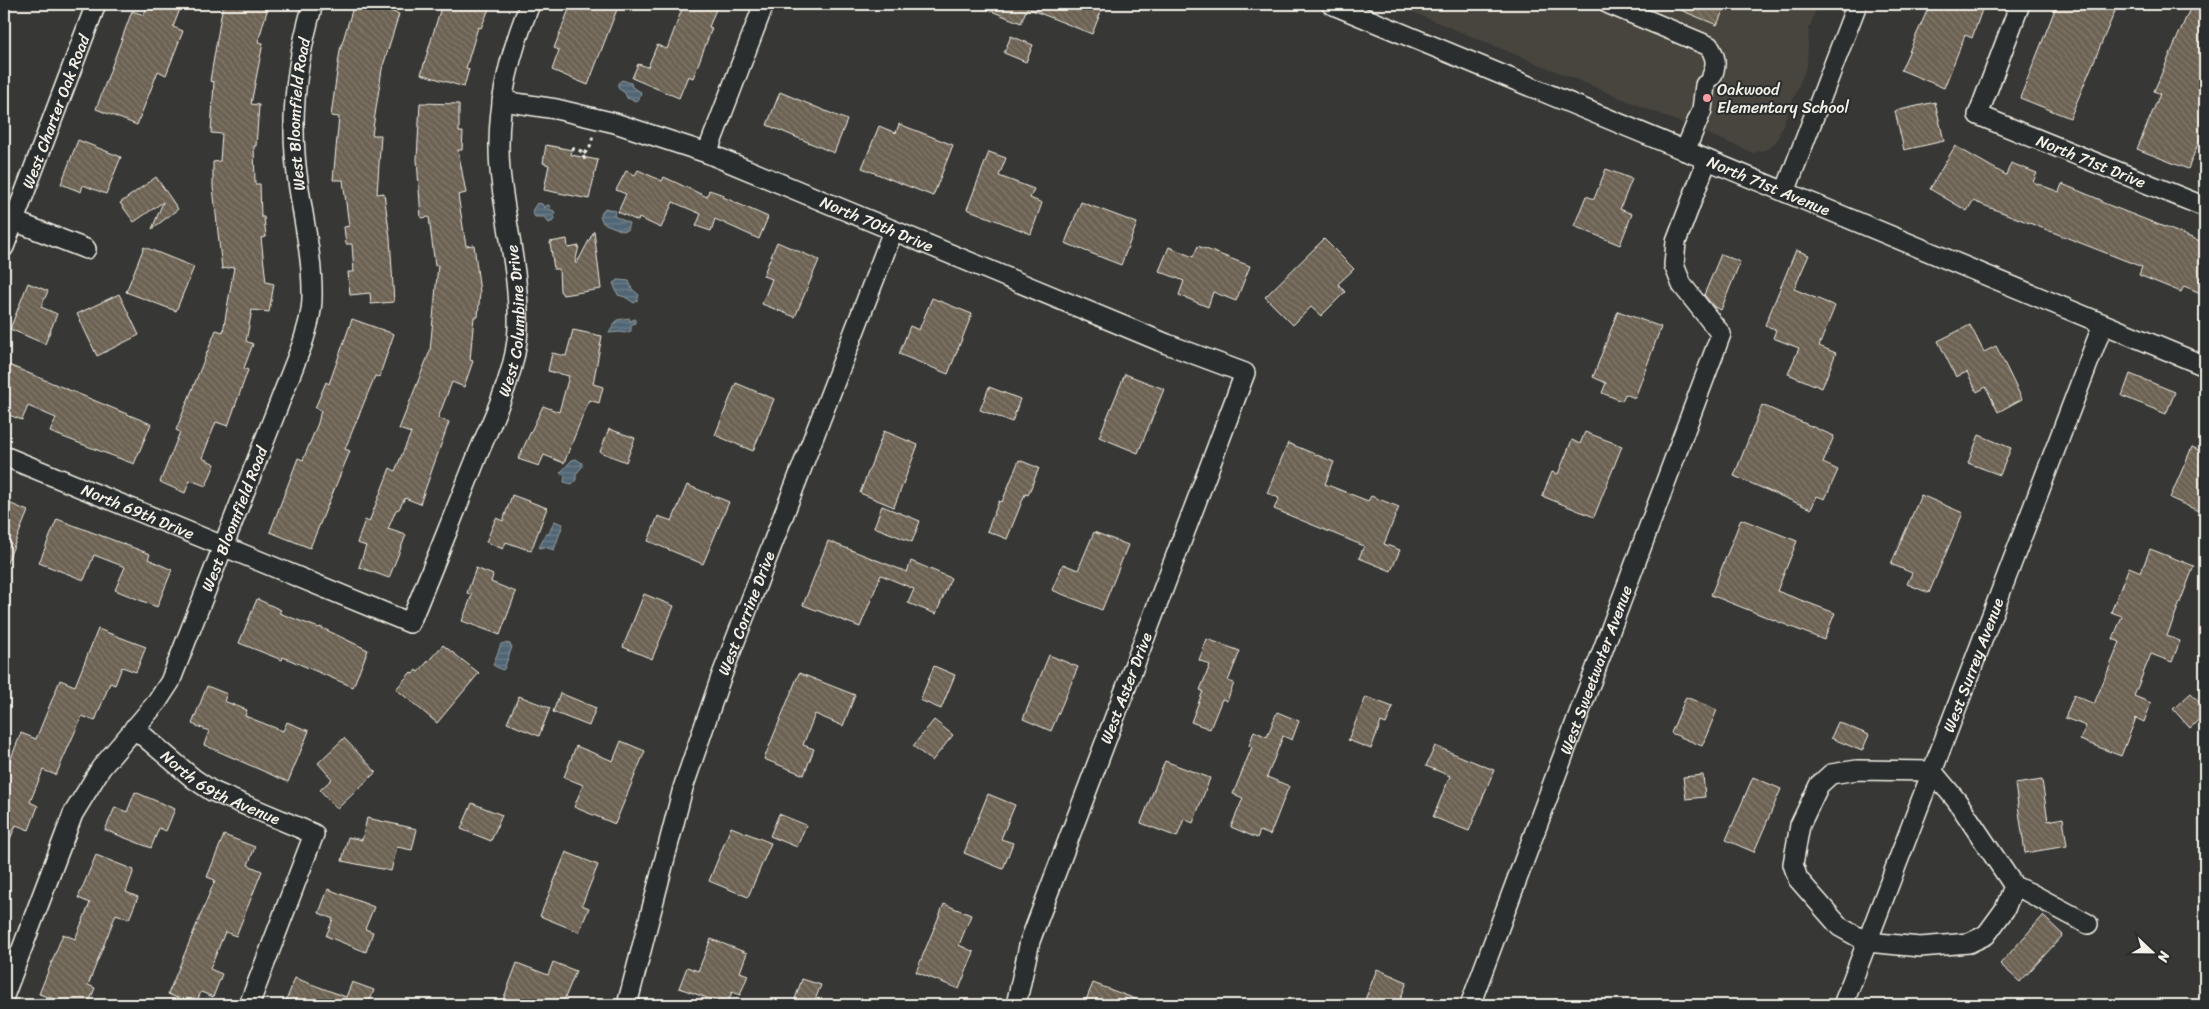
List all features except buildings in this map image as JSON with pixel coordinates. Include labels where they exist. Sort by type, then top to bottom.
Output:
[{"type":"street","name":"West Charter Oak Road","points":[[4,247],[96,4]]},
{"type":"street","name":"West Bloomfield Road","points":[[4,996],[73,814],[101,768],[157,702],[170,682],[302,345],[310,316],[312,297],[311,271],[295,154],[294,120],[298,76],[306,30],[313,4]]},
{"type":"street","name":"West Columbine Drive","points":[[410,623],[508,380],[518,329],[514,268],[500,170],[499,136],[502,101],[512,50],[530,4]]},
{"type":"street","points":[[707,153],[764,4]]},
{"type":"street","name":"North 71st Avenue","points":[[1331,4],[2205,366]]},
{"type":"street","points":[[1609,4],[1709,46],[1715,55],[1716,67],[1708,80],[1702,110],[1685,151]]},
{"type":"street","points":[[1785,192],[1857,4]]},
{"type":"street","name":"North 71st Drive","points":[[2020,4],[1978,115],[2205,207]]},
{"type":"street","name":"North 70th Drive","points":[[502,101],[556,109],[598,119],[707,153],[1167,344],[1244,373]]},
{"type":"street","name":"West Sweetwater Avenue","points":[[1470,1005],[1721,334],[1682,285],[1674,265],[1676,242],[1707,160]]},
{"type":"street","points":[[14,221],[86,249]]},
{"type":"street","name":"West Corrine Drive","points":[[627,1005],[683,788],[720,680],[893,231]]},
{"type":"street","name":"West Surrey Avenue","points":[[1843,1005],[2103,324]]},
{"type":"street","name":"West Aster Drive","points":[[1016,1005],[1030,941],[1244,373]]},
{"type":"street","name":"North 69th Drive","points":[[4,456],[410,623]]},
{"type":"street","name":"North 69th Avenue","points":[[134,728],[194,779],[212,791],[314,834],[249,1005]]},
{"type":"street","points":[[2014,886],[2005,909],[1986,936],[1969,943],[1920,947],[1867,942],[1840,927],[1798,879],[1793,864],[1800,825],[1819,785],[1830,774],[1857,770],[1932,771],[1957,801],[2014,886],[2088,924]]},
{"type":"path","points":[[584,154],[590,147],[598,119]]},
{"type":"path","points":[[570,148],[581,151],[584,154],[585,160]]},
{"type":"shaded area","name":"Oakwood Elementary School","points":[[1393,4],[1818,4],[1809,29],[1807,65],[1777,140],[1770,148],[1754,153]]},
{"type":"water","points":[[622,80],[631,83],[632,87],[641,92],[639,99],[636,101],[627,98],[625,93],[618,88],[618,83]]},
{"type":"water","points":[[537,203],[542,204],[545,208],[547,205],[551,206],[549,209],[554,211],[555,214],[553,221],[549,223],[544,217],[535,217],[532,211]]},
{"type":"water","points":[[605,208],[616,211],[614,216],[629,223],[627,230],[623,231],[603,223],[600,216]]},
{"type":"water","points":[[618,280],[629,281],[632,289],[639,295],[637,301],[634,303],[618,295],[613,283]]},
{"type":"water","points":[[629,318],[630,321],[635,319],[635,323],[631,325],[631,331],[609,333],[617,320]]},
{"type":"water","points":[[576,459],[582,463],[582,467],[576,474],[576,480],[572,484],[564,482],[565,476],[560,473],[572,460]]},
{"type":"water","points":[[554,521],[563,524],[554,550],[544,547],[539,548],[546,534],[549,534]]},
{"type":"water","points":[[501,644],[510,644],[512,647],[502,670],[493,665]]},
{"type":"place","name":"Oakwood Elementary School","points":[[1707,98]]}]
